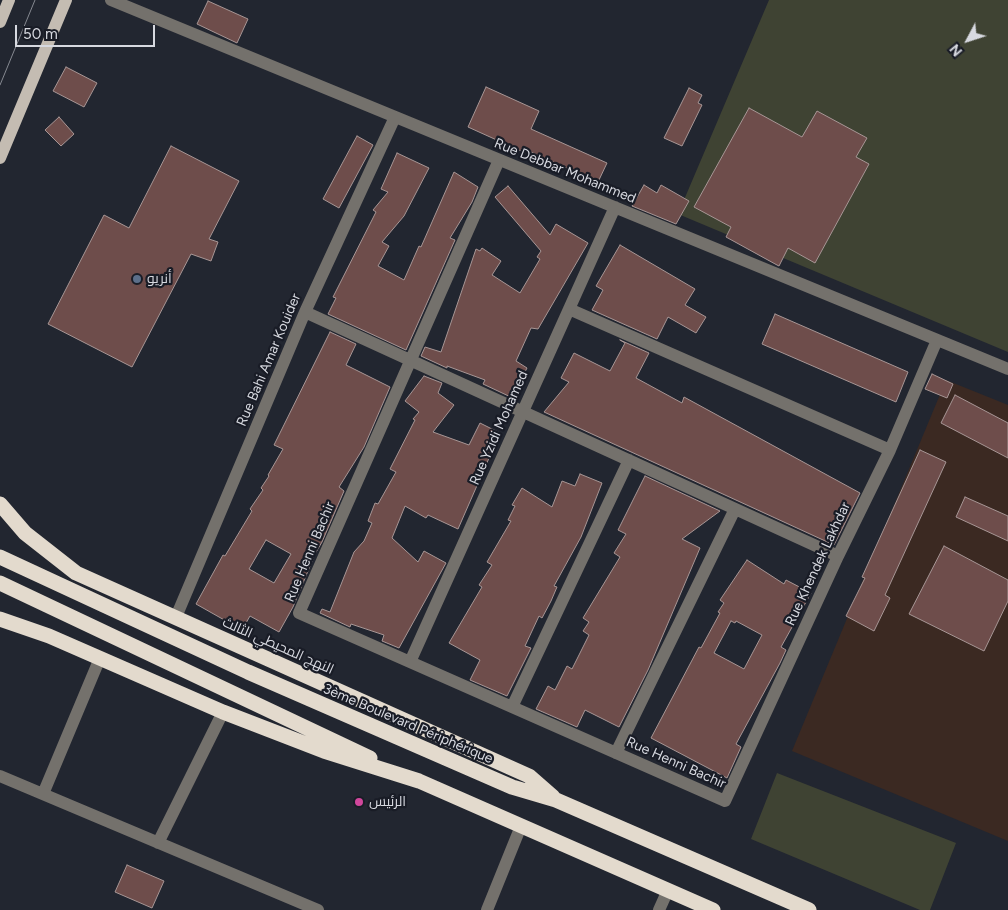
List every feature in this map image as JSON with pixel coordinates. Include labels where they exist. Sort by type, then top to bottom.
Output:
[{"type":"highway","name":"النهج المحيطي الثالث","points":[[0,504],[25,533],[76,573],[529,776],[556,800]]},
{"type":"highway","name":"3ème Boulevard Périphérique","points":[[0,557],[248,672],[512,787],[556,800],[808,910]]},
{"type":"highway","points":[[0,583],[419,780],[713,910]]},
{"type":"highway","points":[[0,619],[49,636],[223,712],[324,751],[419,780]]},
{"type":"main road","points":[[0,22],[9,0]]},
{"type":"main road","points":[[0,158],[66,0]]},
{"type":"street","name":"Rue Debbar Mohammed","points":[[111,0],[1008,369]]},
{"type":"street","name":"Rue Bahi Amar Kouider","points":[[176,617],[306,312],[394,117]]},
{"type":"street","name":"Rue Henni Bachir","points":[[499,160],[299,613],[726,801]]},
{"type":"street","name":"Rue Yzidi Mohamed","points":[[410,662],[615,207]]},
{"type":"street","points":[[569,309],[890,450]]},
{"type":"street","points":[[306,312],[838,556]]},
{"type":"street","name":"Rue Khendek Lakhdar","points":[[726,801],[838,556],[890,450],[938,340]]},
{"type":"street","points":[[512,707],[629,460]]},
{"type":"street","points":[[616,752],[735,509]]},
{"type":"street","points":[[43,794],[100,658]]},
{"type":"street","points":[[158,843],[223,712]]},
{"type":"street","points":[[0,776],[318,910]]},
{"type":"street","points":[[487,910],[521,826]]},
{"type":"street","points":[[659,910],[668,890]]},
{"type":"shaded area","points":[[946,380],[1008,405],[1008,841],[792,751]]},
{"type":"green space","points":[[769,0],[1008,0],[1008,352],[678,214]]},
{"type":"green space","points":[[777,773],[956,843],[930,910],[920,910],[751,839]]},
{"type":"building","points":[[208,1],[248,19],[237,43],[197,24]]},
{"type":"building","points":[[66,67],[97,83],[84,107],[53,91]]},
{"type":"building","points":[[486,87],[539,111],[531,129],[607,163],[598,182],[522,148],[521,151],[468,127]]},
{"type":"building","points":[[689,88],[702,95],[698,103],[702,105],[682,146],[664,138]]},
{"type":"building","points":[[749,108],[802,137],[817,111],[867,138],[856,157],[869,164],[815,263],[788,248],[779,266],[726,237],[731,227],[694,207]]},
{"type":"building","points":[[59,117],[74,134],[61,146],[45,130]]},
{"type":"building","points":[[357,136],[373,145],[339,208],[323,199]]},
{"type":"building","points":[[171,146],[239,181],[209,239],[218,242],[211,261],[191,254],[132,367],[48,324],[104,215],[129,228]]},
{"type":"building","points":[[397,153],[429,168],[404,216],[382,242],[389,246],[378,266],[404,280],[419,246],[421,247],[454,172],[478,187],[472,202],[450,238],[455,240],[406,350],[328,314],[336,298],[333,297],[376,212],[373,210],[388,192],[381,189]]},
{"type":"building","points":[[644,185],[657,193],[661,185],[689,201],[676,224],[632,206]]},
{"type":"building","points":[[508,186],[550,235],[556,224],[588,243],[538,329],[531,328],[516,361],[527,368],[516,389],[519,390],[515,399],[483,384],[485,380],[447,366],[447,368],[421,356],[425,347],[441,352],[476,249],[480,251],[482,248],[501,261],[492,275],[520,293],[540,259],[537,257],[541,251],[495,197]]},
{"type":"building","points":[[620,245],[695,289],[685,305],[706,317],[696,333],[668,317],[657,339],[592,310],[603,290],[596,286]]},
{"type":"building","points":[[775,314],[908,372],[896,402],[762,344]]},
{"type":"building","points":[[330,332],[356,344],[346,365],[390,387],[364,447],[339,487],[344,491],[322,542],[312,559],[293,607],[279,632],[250,616],[242,630],[196,604],[223,555],[225,556],[252,511],[250,509],[263,490],[261,488],[283,449],[274,445]],"holes":[[[266,540],[291,554],[274,583],[249,569]]]},
{"type":"building","points":[[620,340],[649,353],[636,378],[682,403],[684,397],[860,493],[834,545],[544,412],[569,382],[561,378],[574,353],[610,371],[625,343]]},
{"type":"building","points":[[932,374],[953,384],[947,398],[925,389]]},
{"type":"building","points":[[424,376],[442,383],[438,393],[454,405],[433,432],[469,445],[480,423],[500,433],[458,529],[428,515],[426,518],[405,506],[392,538],[418,562],[424,551],[446,563],[399,648],[382,641],[384,635],[351,624],[350,627],[320,613],[322,609],[330,612],[354,552],[364,541],[372,523],[368,521],[375,503],[378,504],[396,472],[390,469],[415,420],[413,419],[419,412],[405,401]]},
{"type":"building","points":[[955,395],[1008,423],[1008,458],[941,423]]},
{"type":"building","points":[[920,450],[946,462],[885,595],[890,598],[874,631],[846,616],[865,578],[862,577]]},
{"type":"building","points":[[580,474],[602,483],[581,537],[554,586],[557,587],[551,601],[542,618],[539,616],[525,646],[531,648],[507,696],[470,680],[480,660],[449,643],[482,587],[479,585],[492,565],[487,562],[511,521],[508,520],[515,506],[512,505],[522,488],[552,507],[562,481],[575,486]]},
{"type":"building","points":[[645,476],[720,511],[682,539],[700,548],[648,670],[619,727],[585,710],[577,727],[536,709],[548,686],[555,690],[567,666],[572,669],[589,635],[583,631],[589,622],[583,618],[620,557],[614,553],[626,534],[618,530]]},
{"type":"building","points":[[965,497],[1008,516],[1008,541],[956,517]]},
{"type":"building","points":[[944,546],[1008,580],[1008,601],[984,651],[909,614]]},
{"type":"building","points":[[747,560],[784,584],[786,580],[811,593],[781,647],[786,650],[780,663],[736,744],[741,747],[727,778],[651,738],[699,647],[701,648],[720,613],[718,612],[724,603],[720,600]],"holes":[[[731,621],[735,623],[736,621],[762,635],[744,669],[714,653]]]},
{"type":"building","points":[[127,865],[164,881],[152,908],[115,892]]},
{"type":"tram line","points":[[0,85],[35,0]]},
{"type":"place","name":"أنريو","points":[[137,279]]},
{"type":"place","name":"الرئيس","points":[[359,802]]}]
